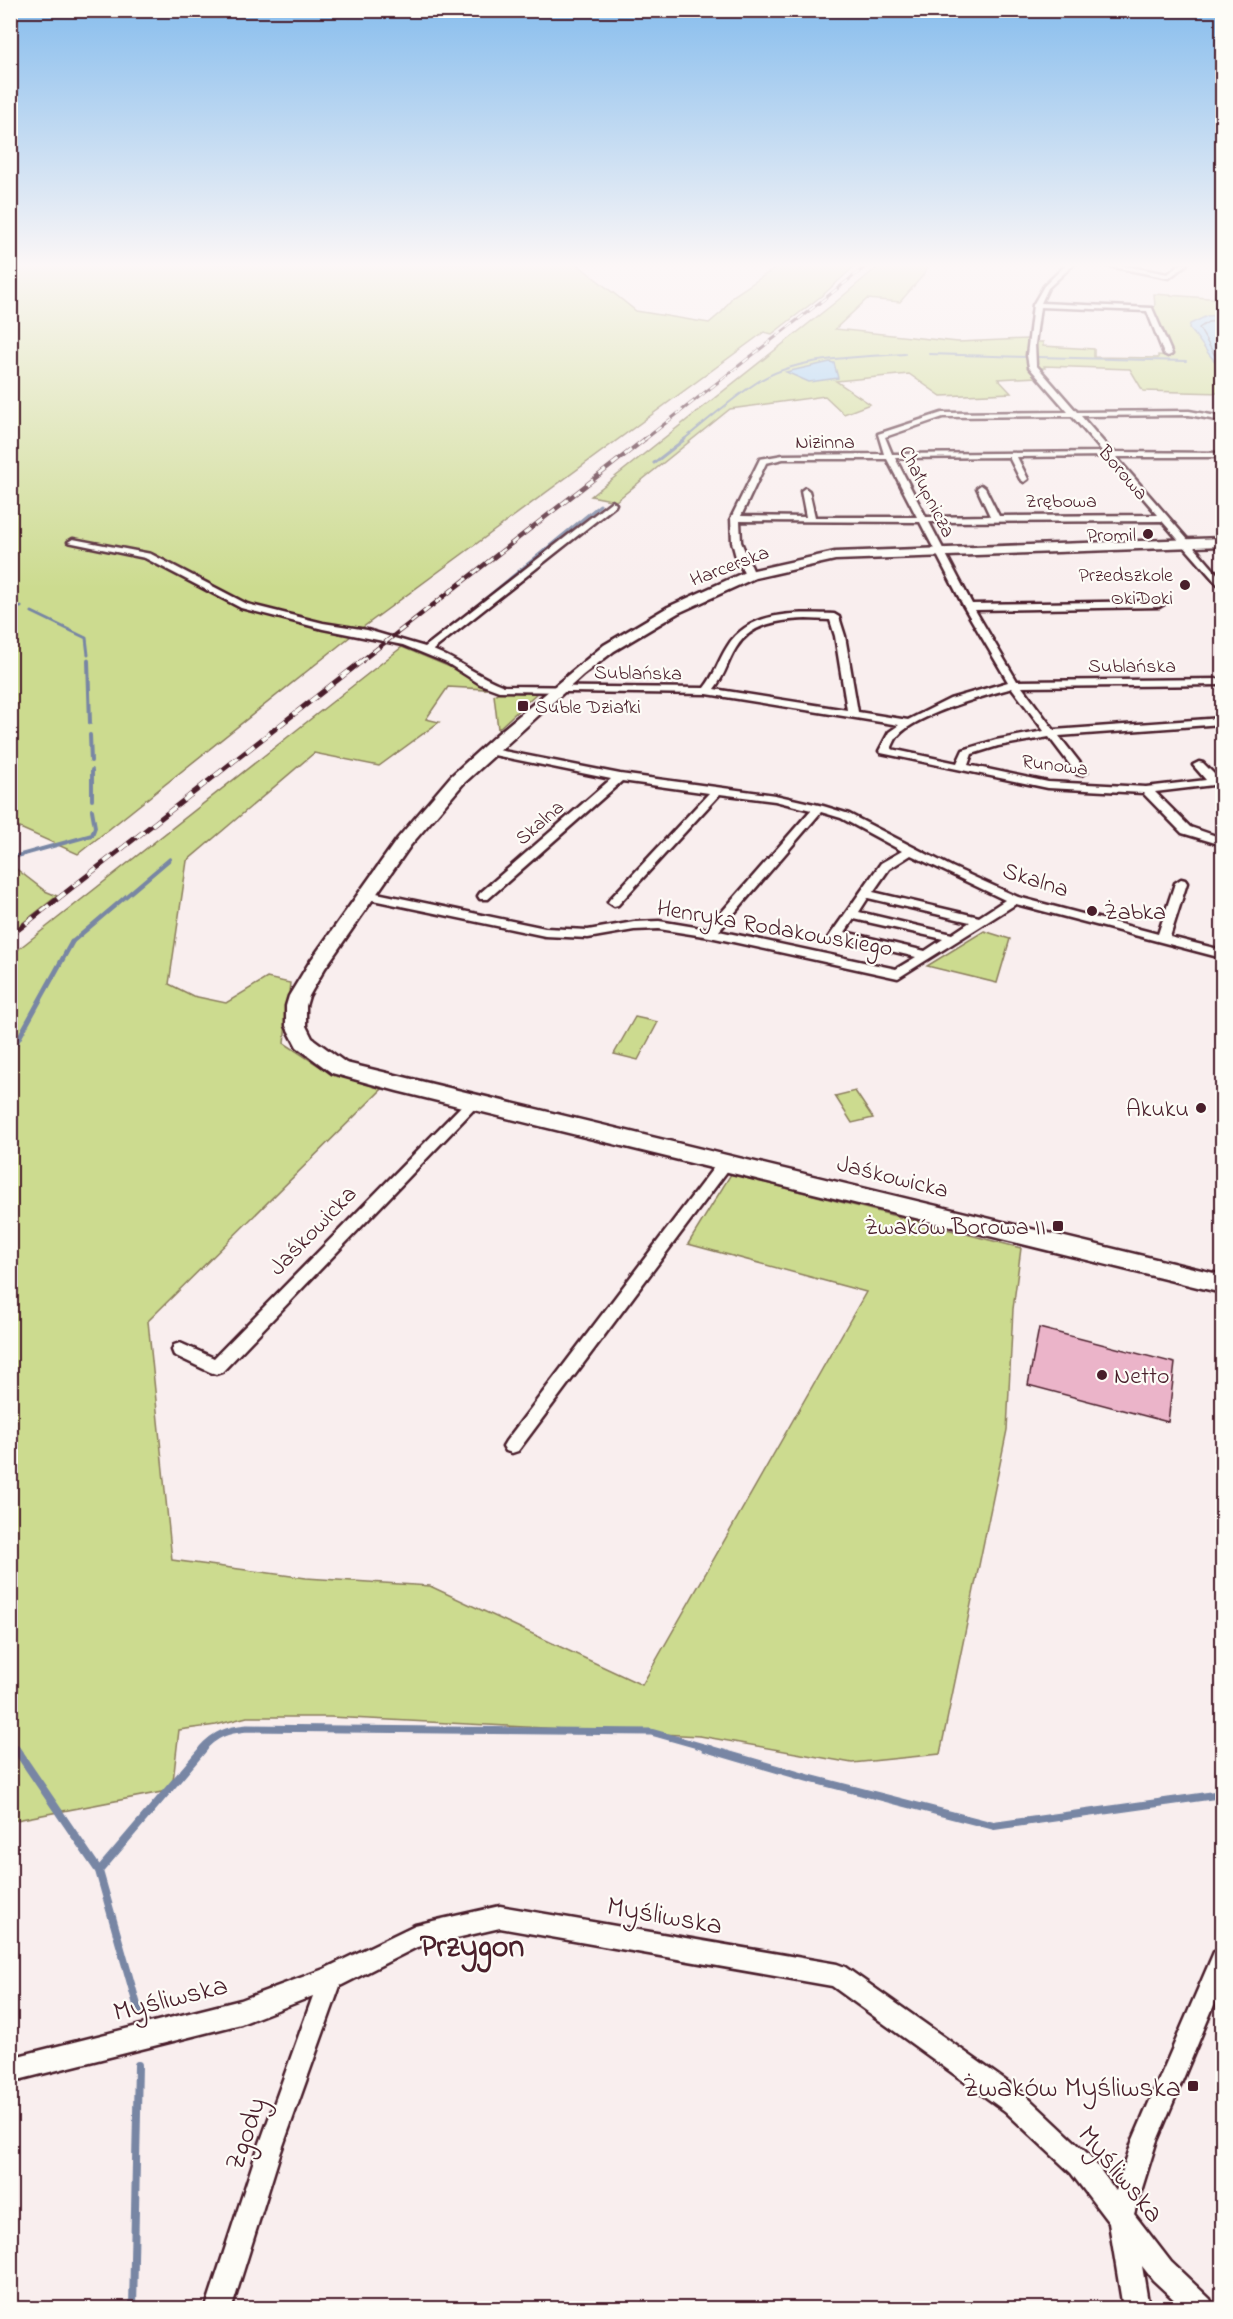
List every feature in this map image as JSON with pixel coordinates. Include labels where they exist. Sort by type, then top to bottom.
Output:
[{"type":"street","name":"Borowa","points":[[1038,372],[1162,518],[1218,574],[1222,584]]},
{"type":"street","points":[[1074,414],[1189,413],[1222,419]]},
{"type":"street","name":"Chałupnicza","points":[[1014,684],[969,607],[881,436],[942,415],[1074,414]]},
{"type":"street","name":"Nizinna","points":[[735,518],[763,461],[783,458],[1222,455]]},
{"type":"street","points":[[1012,456],[1024,479]]},
{"type":"street","name":"Zrębowa","points":[[981,488],[996,519]]},
{"type":"street","points":[[805,491],[812,520]]},
{"type":"street","points":[[426,651],[612,504]]},
{"type":"street","points":[[735,518],[734,533],[750,575]]},
{"type":"street","name":"Zrębowa","points":[[735,518],[812,520],[1162,518]]},
{"type":"street","name":"Sublańska","points":[[73,542],[147,556],[244,606],[323,626],[392,639],[451,661],[493,687],[503,689],[707,691],[909,723],[978,693],[1014,684],[1222,682]]},
{"type":"street","name":"Harcerska","points":[[367,895],[411,833],[457,780],[558,689],[609,648],[673,610],[750,575],[835,556],[939,550],[1222,542]]},
{"type":"street","points":[[969,607],[1159,603]]},
{"type":"street","points":[[707,691],[721,672],[731,647],[742,635],[764,620],[798,616],[834,617],[839,628],[853,714]]},
{"type":"street","name":"Runowa","points":[[1014,684],[1081,772]]},
{"type":"street","name":"Runowa","points":[[961,768],[967,752],[984,746],[1053,734],[1222,721]]},
{"type":"street","name":"Runowa","points":[[909,723],[893,734],[885,751],[1048,785],[1146,790],[1209,783],[1213,779],[1199,765]]},
{"type":"street","name":"Skalna","points":[[488,751],[620,777],[716,792],[775,798],[819,808],[845,816],[906,849],[1014,900],[1222,954]]},
{"type":"street","name":"Skalna","points":[[484,896],[620,777]]},
{"type":"street","points":[[1146,790],[1186,830],[1222,842]]},
{"type":"street","points":[[614,902],[716,792]]},
{"type":"street","points":[[710,933],[819,808]]},
{"type":"street","points":[[906,849],[885,866],[835,936],[926,955]]},
{"type":"street","points":[[1163,939],[1181,883]]},
{"type":"street","points":[[865,894],[980,921]]},
{"type":"street","name":"Henryka Rodakowskiego","points":[[367,895],[568,934],[588,934],[634,926],[659,925],[710,933],[898,974],[1014,900]]},
{"type":"street","name":"Jaśkowicka","points":[[367,895],[316,967],[299,996],[295,1015],[296,1026],[304,1042],[339,1068],[1222,1284]]},
{"type":"street","points":[[851,914],[954,938]]},
{"type":"street","name":"Jaśkowicka","points":[[180,1350],[216,1367],[473,1102]]},
{"type":"street","points":[[512,1446],[726,1162]]},
{"type":"street","name":"Myśliwska","points":[[10,2070],[241,2012],[331,1978],[415,1936],[500,1917],[837,1975],[1014,2102],[1080,2164],[1162,2271],[1201,2308]]},
{"type":"street","points":[[1136,2308],[1121,2217],[1144,2142],[1222,1960]]},
{"type":"street","name":"Zgody","points":[[221,2308],[220,2304],[267,2157],[331,1978]]},
{"type":"green space","points":[[10,372],[709,372],[351,636],[78,854],[11,824]]},
{"type":"green space","points":[[747,372],[1032,372],[1036,377],[998,379],[1011,393],[941,396],[909,374],[836,381],[870,404],[844,414],[825,396],[730,409],[616,501],[591,496]]},
{"type":"green space","points":[[1132,372],[1222,372],[1222,393],[1143,391]]},
{"type":"green space","points":[[402,647],[462,672],[486,689],[448,687],[426,719],[439,722],[379,766],[314,753],[187,861],[169,984],[193,996],[226,1003],[267,978],[290,983],[284,1043],[327,1071],[382,1089],[148,1321],[172,1560],[306,1578],[430,1586],[642,1685],[866,1292],[688,1244],[731,1174],[1021,1248],[1013,1309],[1007,1430],[940,1754],[852,1763],[700,1736],[330,1717],[247,1717],[216,1725],[179,1730],[172,1790],[11,1821],[11,955]]},
{"type":"green space","points":[[499,692],[537,693],[527,702],[523,701],[517,706],[521,708],[498,729],[494,695]]},
{"type":"green space","points":[[10,864],[45,891],[57,896],[11,932]]},
{"type":"green space","points":[[984,931],[1010,939],[997,983],[927,966]]},
{"type":"green space","points":[[635,1017],[658,1022],[638,1060],[614,1054]]},
{"type":"green space","points":[[855,1091],[873,1118],[852,1123],[835,1096]]},
{"type":"water","points":[[787,372],[836,372],[838,378],[809,382]]},
{"type":"building","name":"Netto","points":[[1039,1328],[1175,1363],[1168,1422],[1028,1385]]},
{"type":"waterway","points":[[683,440],[737,396],[777,372]]},
{"type":"waterway","points":[[654,463],[685,439]]},
{"type":"waterway","points":[[457,622],[600,505]]},
{"type":"waterway","points":[[10,603],[21,607]]},
{"type":"waterway","points":[[32,612],[86,638],[88,655]]},
{"type":"waterway","points":[[88,661],[90,723]]},
{"type":"waterway","points":[[90,735],[91,761]]},
{"type":"waterway","points":[[92,770],[92,800]]},
{"type":"waterway","points":[[10,858],[92,835],[95,827],[92,810]]},
{"type":"waterway","points":[[72,942],[170,859]]},
{"type":"waterway","points":[[10,1054],[72,942]]},
{"type":"waterway","points":[[202,1749],[222,1734],[247,1728],[651,1732],[711,1749]]},
{"type":"waterway","points":[[99,1871],[204,1748]]},
{"type":"waterway","points":[[705,1748],[808,1778],[994,1826],[1222,1794]]},
{"type":"waterway","points":[[16,1749],[99,1871]]},
{"type":"waterway","points":[[99,1871],[139,2012]]},
{"type":"waterway","points":[[133,2308],[138,2065]]},
{"type":"railway","points":[[644,440],[731,372]]},
{"type":"railway","points":[[360,662],[645,439]]},
{"type":"railway","points":[[10,936],[362,661]]},
{"type":"place","name":"Promil","points":[[1148,534]]},
{"type":"place","name":"Przedszkole OkiDoki","points":[[1185,585]]},
{"type":"place","name":"Suble Działki","points":[[523,706]]},
{"type":"place","name":"Żabka","points":[[1092,911]]},
{"type":"place","name":"Akuku","points":[[1201,1108]]},
{"type":"place","name":"Żwaków Borowa II","points":[[1058,1226]]},
{"type":"place","name":"Netto","points":[[1102,1375]]},
{"type":"place","name":"Żwaków Myśliwska","points":[[1193,2086]]},
{"type":"district","name":"Przygon","points":[[472,1945]]}]
